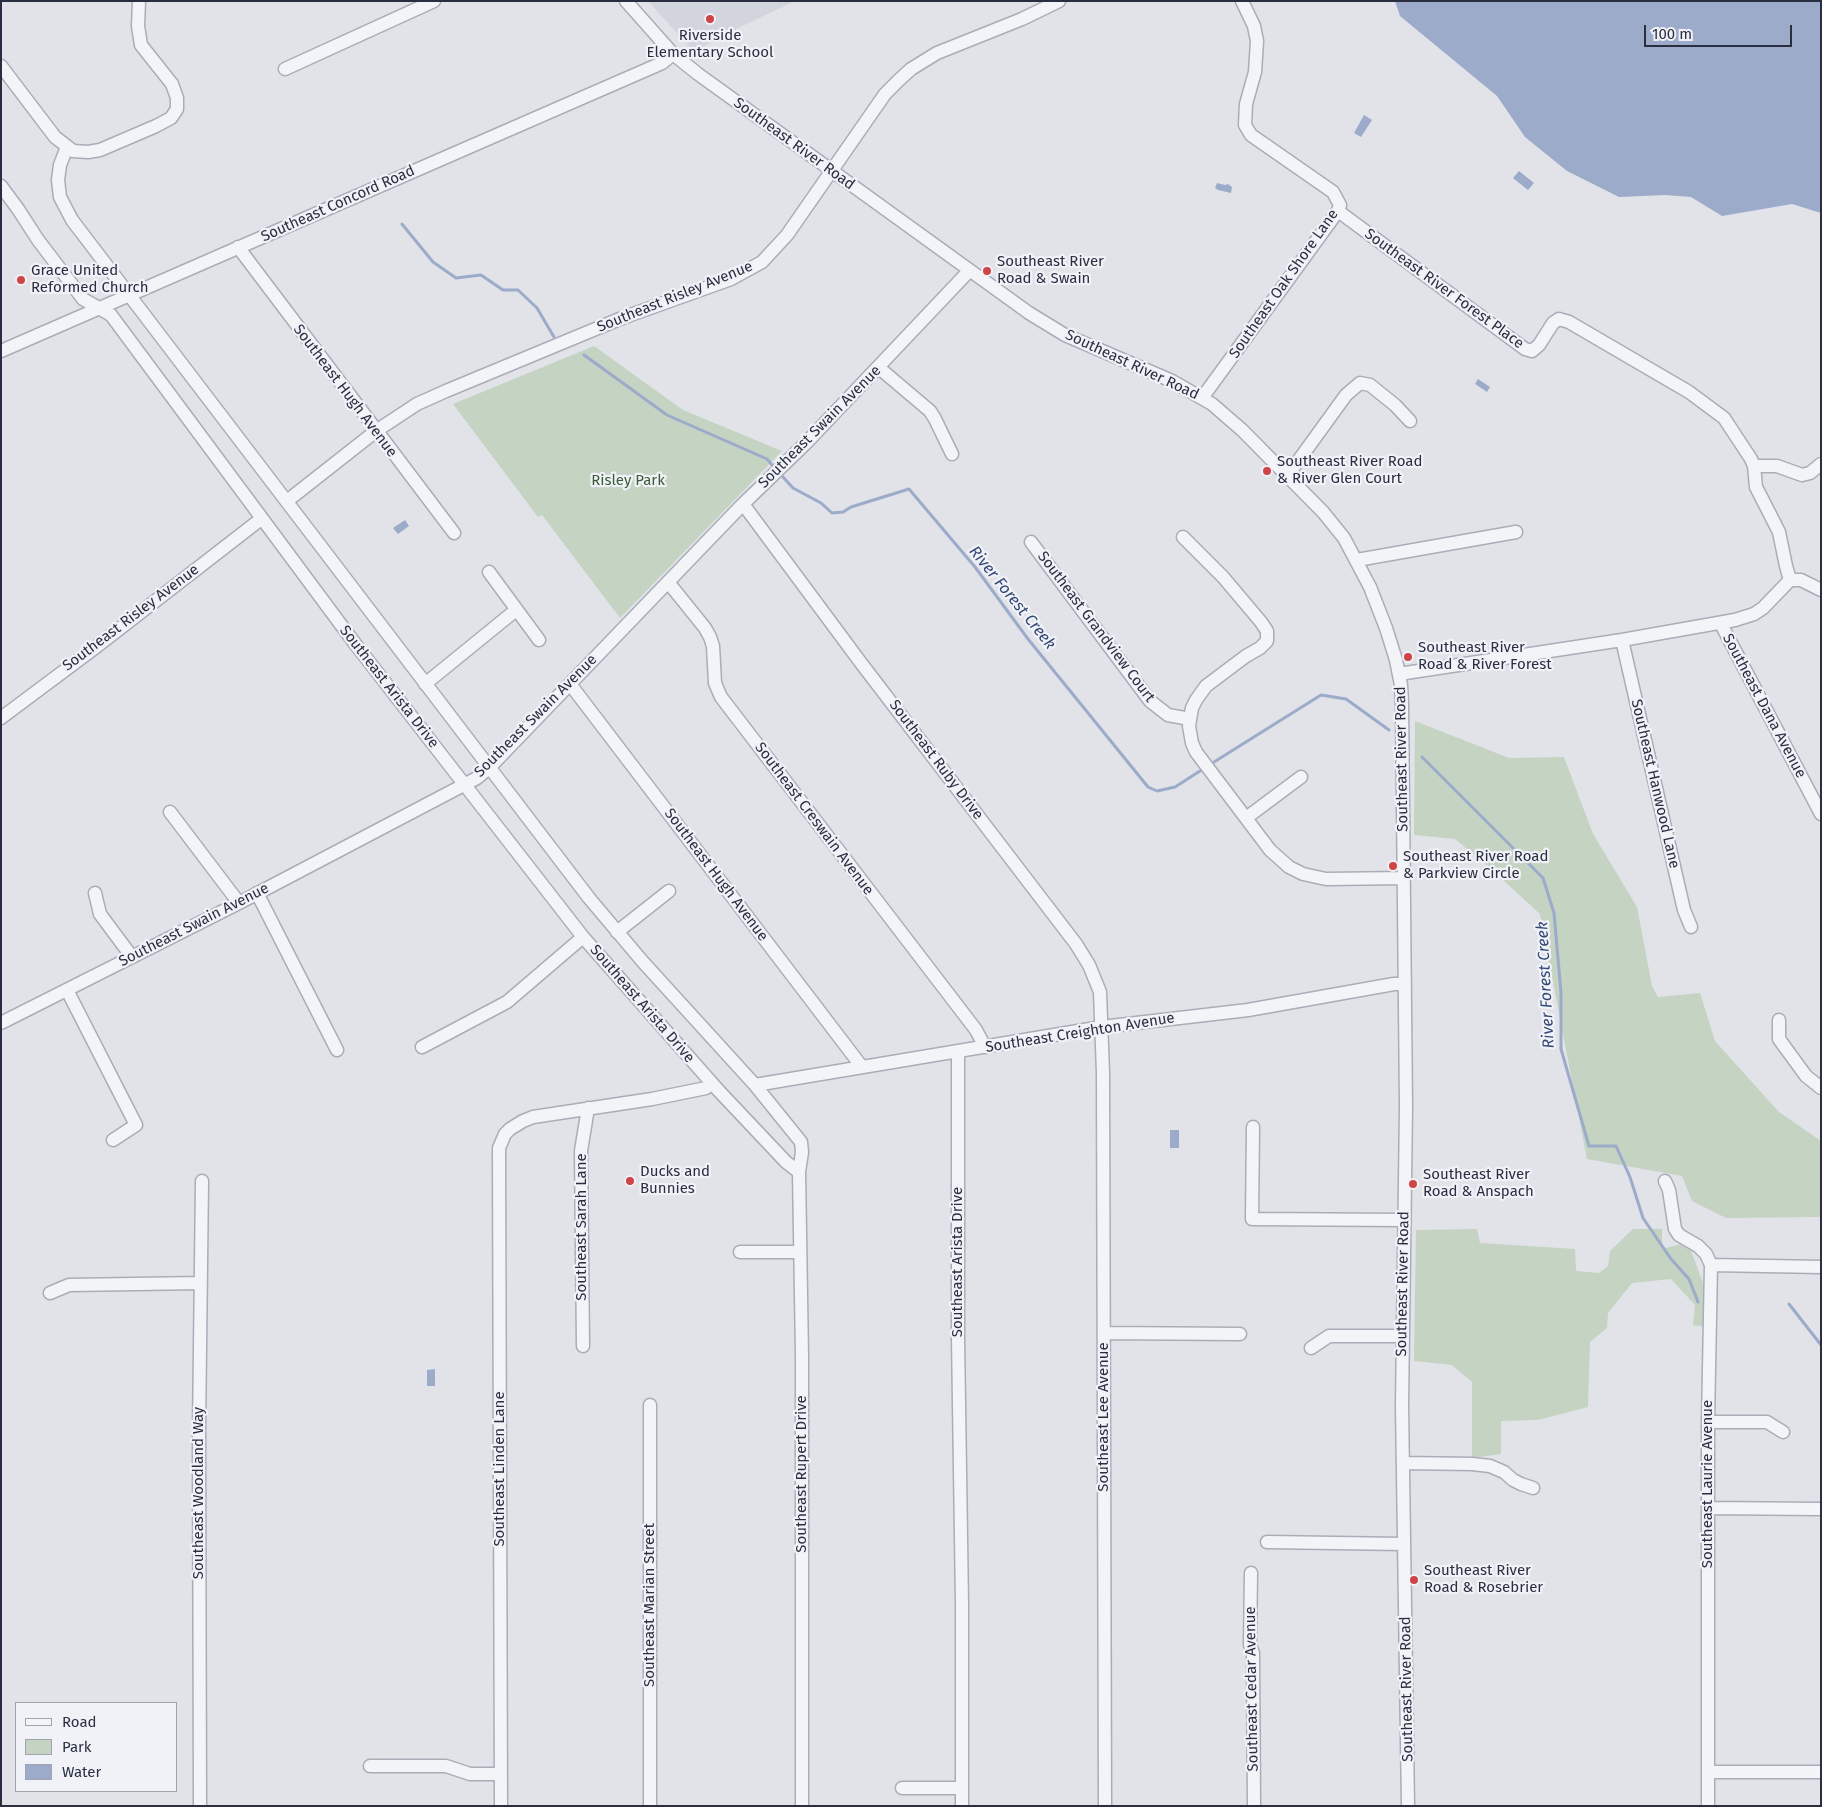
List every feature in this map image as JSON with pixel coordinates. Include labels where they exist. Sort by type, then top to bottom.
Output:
[{"type":"street","points":[[1,66],[55,137],[67,147],[81,152],[100,150],[156,126],[171,118],[177,109],[177,98],[172,84],[140,45],[138,26],[139,1]]},
{"type":"street","points":[[285,69],[434,1]]},
{"type":"street","name":"Southeast River Road","points":[[626,1],[673,54],[716,88],[969,271],[1051,327],[1092,347],[1164,377],[1202,398],[1235,424],[1288,475],[1334,525],[1356,560],[1376,602],[1399,674],[1402,705],[1406,1106],[1403,1463],[1408,1806]]},
{"type":"street","name":"Southeast Risley Avenue","points":[[287,501],[376,431],[417,404],[622,318],[731,279],[750,270],[762,262],[787,235],[885,94],[912,69],[937,53],[1022,19],[1060,1]]},
{"type":"street","name":"Southeast Oak Shore Lane","points":[[1202,398],[1338,211],[1340,205],[1333,192],[1251,135],[1245,125],[1246,104],[1255,72],[1258,41],[1254,26],[1242,1]]},
{"type":"street","name":"Southeast Concord Road","points":[[1,350],[662,63],[673,54]]},
{"type":"street","name":"Southeast Arista Drive","points":[[67,147],[60,165],[58,180],[60,197],[72,220],[425,684],[617,932],[755,1085],[801,1142]]},
{"type":"street","name":"Southeast Arista Drive","points":[[1,186],[83,300],[111,315],[356,645],[583,937],[712,1083],[786,1162],[799,1172]]},
{"type":"street","name":"Southeast River Forest Place","points":[[1338,211],[1525,349],[1532,351],[1539,345],[1558,318],[1569,322],[1689,392],[1724,418],[1754,466],[1756,487],[1779,532],[1790,580]]},
{"type":"street","name":"Southeast Hugh Avenue","points":[[238,247],[454,533]]},
{"type":"street","name":"Southeast Swain Avenue","points":[[1,1023],[239,903],[465,785],[490,768],[743,504],[806,443],[969,271]]},
{"type":"street","points":[[878,368],[930,411],[952,454]]},
{"type":"street","points":[[1288,475],[1346,395],[1360,383],[1370,385],[1395,405],[1410,421]]},
{"type":"street","points":[[1754,466],[1777,466],[1802,475],[1810,473],[1821,464]]},
{"type":"street","name":"Southeast Ruby Drive","points":[[743,504],[861,664],[1076,944],[1092,971],[1100,992],[1102,1027]]},
{"type":"street","name":"Southeast Risley Avenue","points":[[1,718],[261,519]]},
{"type":"street","points":[[1356,560],[1516,532]]},
{"type":"street","points":[[1183,537],[1223,577],[1261,622],[1267,631],[1268,641],[1206,686],[1196,700],[1190,719],[1190,735],[1196,752],[1276,857],[1289,867],[1303,874],[1326,879],[1404,878]]},
{"type":"street","name":"Southeast Grandview Court","points":[[1031,542],[1150,701],[1168,714],[1190,719]]},
{"type":"street","points":[[490,572],[539,640]]},
{"type":"street","points":[[1399,674],[1721,624],[1754,614],[1772,600],[1790,580],[1801,580],[1821,590]]},
{"type":"street","name":"Southeast Creswain Avenue","points":[[668,582],[710,637],[713,646],[715,683],[721,697],[976,1030],[985,1047]]},
{"type":"street","points":[[425,684],[516,610]]},
{"type":"street","name":"Southeast Dana Avenue","points":[[1721,624],[1821,814]]},
{"type":"street","name":"Southeast Hanwood Lane","points":[[1622,640],[1684,910],[1691,927]]},
{"type":"street","name":"Southeast Hugh Avenue","points":[[570,684],[862,1067]]},
{"type":"street","points":[[1246,818],[1301,777]]},
{"type":"street","points":[[170,812],[239,903]]},
{"type":"street","points":[[617,932],[670,891]]},
{"type":"street","points":[[95,893],[100,914],[132,957]]},
{"type":"street","points":[[257,893],[337,1050]]},
{"type":"street","points":[[422,1047],[507,1002],[583,937]]},
{"type":"street","name":"Southeast Creighton Avenue","points":[[755,1085],[1102,1027],[1248,1010],[1394,984],[1405,984]]},
{"type":"street","points":[[67,990],[136,1125],[113,1140]]},
{"type":"street","points":[[1779,1020],[1779,1039],[1802,1070],[1821,1088]]},
{"type":"street","name":"Southeast Lee Avenue","points":[[1102,1027],[1105,1806]]},
{"type":"street","name":"Southeast Arista Drive","points":[[958,1052],[958,1352],[962,1603],[962,1806]]},
{"type":"street","points":[[588,1108],[652,1099],[706,1088],[712,1083]]},
{"type":"street","name":"Southeast Linden Lane","points":[[501,1806],[499,1148],[505,1134],[516,1124],[528,1119],[588,1108]]},
{"type":"street","name":"Southeast Sarah Lane","points":[[583,1346],[581,1151],[588,1108]]},
{"type":"street","points":[[1253,1127],[1252,1219],[1404,1220]]},
{"type":"street","name":"Southeast Rupert Drive","points":[[801,1142],[802,1152],[799,1172],[802,1806]]},
{"type":"street","name":"Southeast Woodland Way","points":[[200,1806],[199,1569],[202,1180]]},
{"type":"street","points":[[1665,1181],[1670,1190],[1675,1229],[1679,1235],[1698,1246],[1706,1254],[1711,1265],[1821,1267]]},
{"type":"street","points":[[740,1252],[800,1252]]},
{"type":"street","name":"Southeast Laurie Avenue","points":[[1708,1806],[1708,1422],[1711,1265]]},
{"type":"street","points":[[50,1293],[69,1285],[201,1283]]},
{"type":"street","points":[[1104,1333],[1240,1334]]},
{"type":"street","points":[[1311,1348],[1329,1336],[1403,1336]]},
{"type":"street","name":"Southeast Marian Street","points":[[650,1405],[650,1806]]},
{"type":"street","points":[[1708,1422],[1767,1422],[1783,1432]]},
{"type":"street","points":[[1403,1463],[1490,1466],[1504,1472],[1521,1484],[1533,1488]]},
{"type":"street","points":[[1708,1508],[1821,1510]]},
{"type":"street","points":[[1267,1542],[1404,1544]]},
{"type":"street","name":"Southeast Cedar Avenue","points":[[1250,1573],[1250,1645],[1253,1653],[1254,1806]]},
{"type":"street","points":[[370,1766],[446,1766],[470,1774],[500,1774]]},
{"type":"street","points":[[1708,1772],[1821,1772]]},
{"type":"street","points":[[902,1788],[962,1788]]},
{"type":"shaded area","name":"Riverside Elementary School","points":[[648,1],[795,1],[732,31],[694,52]]},
{"type":"green space","name":"Risley Park","points":[[594,346],[683,410],[782,451],[620,618],[542,515],[538,517],[453,404]]},
{"type":"green space","points":[[1415,721],[1509,758],[1564,757],[1593,834],[1637,907],[1652,986],[1658,997],[1700,993],[1715,1041],[1779,1112],[1821,1141],[1821,1217],[1726,1218],[1692,1201],[1682,1176],[1587,1159],[1540,914],[1455,839],[1414,835]]},
{"type":"green space","points":[[1477,1229],[1480,1243],[1575,1249],[1576,1271],[1599,1273],[1608,1266],[1610,1251],[1633,1229],[1662,1229],[1662,1249],[1681,1244],[1691,1251],[1703,1283],[1705,1327],[1693,1325],[1695,1305],[1671,1279],[1632,1283],[1608,1313],[1607,1328],[1590,1342],[1588,1407],[1538,1420],[1501,1421],[1501,1454],[1472,1458],[1472,1382],[1452,1365],[1414,1361],[1416,1230]]},
{"type":"water","points":[[1395,1],[1821,1],[1821,213],[1792,204],[1722,216],[1691,197],[1665,195],[1619,197],[1567,171],[1525,137],[1497,96],[1400,16]]},
{"type":"water","points":[[1364,115],[1372,120],[1361,137],[1354,133]]},
{"type":"water","points":[[1519,171],[1534,183],[1528,190],[1513,178]]},
{"type":"water","points":[[1217,183],[1228,184],[1232,187],[1231,193],[1215,188]]},
{"type":"water","points":[[1478,379],[1490,387],[1487,392],[1475,384]]},
{"type":"water","points":[[405,520],[409,526],[398,534],[393,528]]},
{"type":"water","points":[[1170,1130],[1179,1130],[1179,1148],[1170,1148]]},
{"type":"water","points":[[435,1369],[435,1386],[427,1386],[427,1370]]},
{"type":"waterway","name":"River Forest Creek","points":[[402,224],[433,262],[456,278],[481,275],[503,290],[518,290],[537,308],[554,337]]},
{"type":"waterway","name":"River Forest Creek","points":[[584,355],[667,415],[767,459],[772,465]]},
{"type":"waterway","name":"River Forest Creek","points":[[783,477],[793,488],[821,503],[832,513],[843,512],[851,507],[909,489],[975,567],[1028,639],[1148,787],[1157,791],[1175,787],[1200,771]]},
{"type":"waterway","name":"River Forest Creek","points":[[1214,762],[1321,695],[1346,699],[1389,730]]},
{"type":"waterway","name":"River Forest Creek","points":[[1422,757],[1543,878],[1554,913],[1561,993],[1561,1049],[1589,1146],[1616,1146],[1630,1177],[1643,1218],[1671,1259],[1689,1279],[1698,1302]]},
{"type":"waterway","name":"River Forest Creek","points":[[1789,1304],[1821,1345]]},
{"type":"place","name":"Riverside Elementary School","points":[[710,19]]},
{"type":"place","name":"Southeast River Road & Swain","points":[[987,271]]},
{"type":"place","name":"Grace United Reformed Church","points":[[21,280]]},
{"type":"place","name":"Southeast River Road & River Glen Court","points":[[1267,471]]},
{"type":"place","name":"Southeast River Road & River Forest","points":[[1408,657]]},
{"type":"place","name":"Southeast River Road & Parkview Circle","points":[[1393,866]]},
{"type":"place","name":"Ducks and Bunnies","points":[[630,1181]]},
{"type":"place","name":"Southeast River Road & Anspach","points":[[1413,1184]]},
{"type":"place","name":"Southeast River Road & Rosebrier","points":[[1414,1580]]}]
